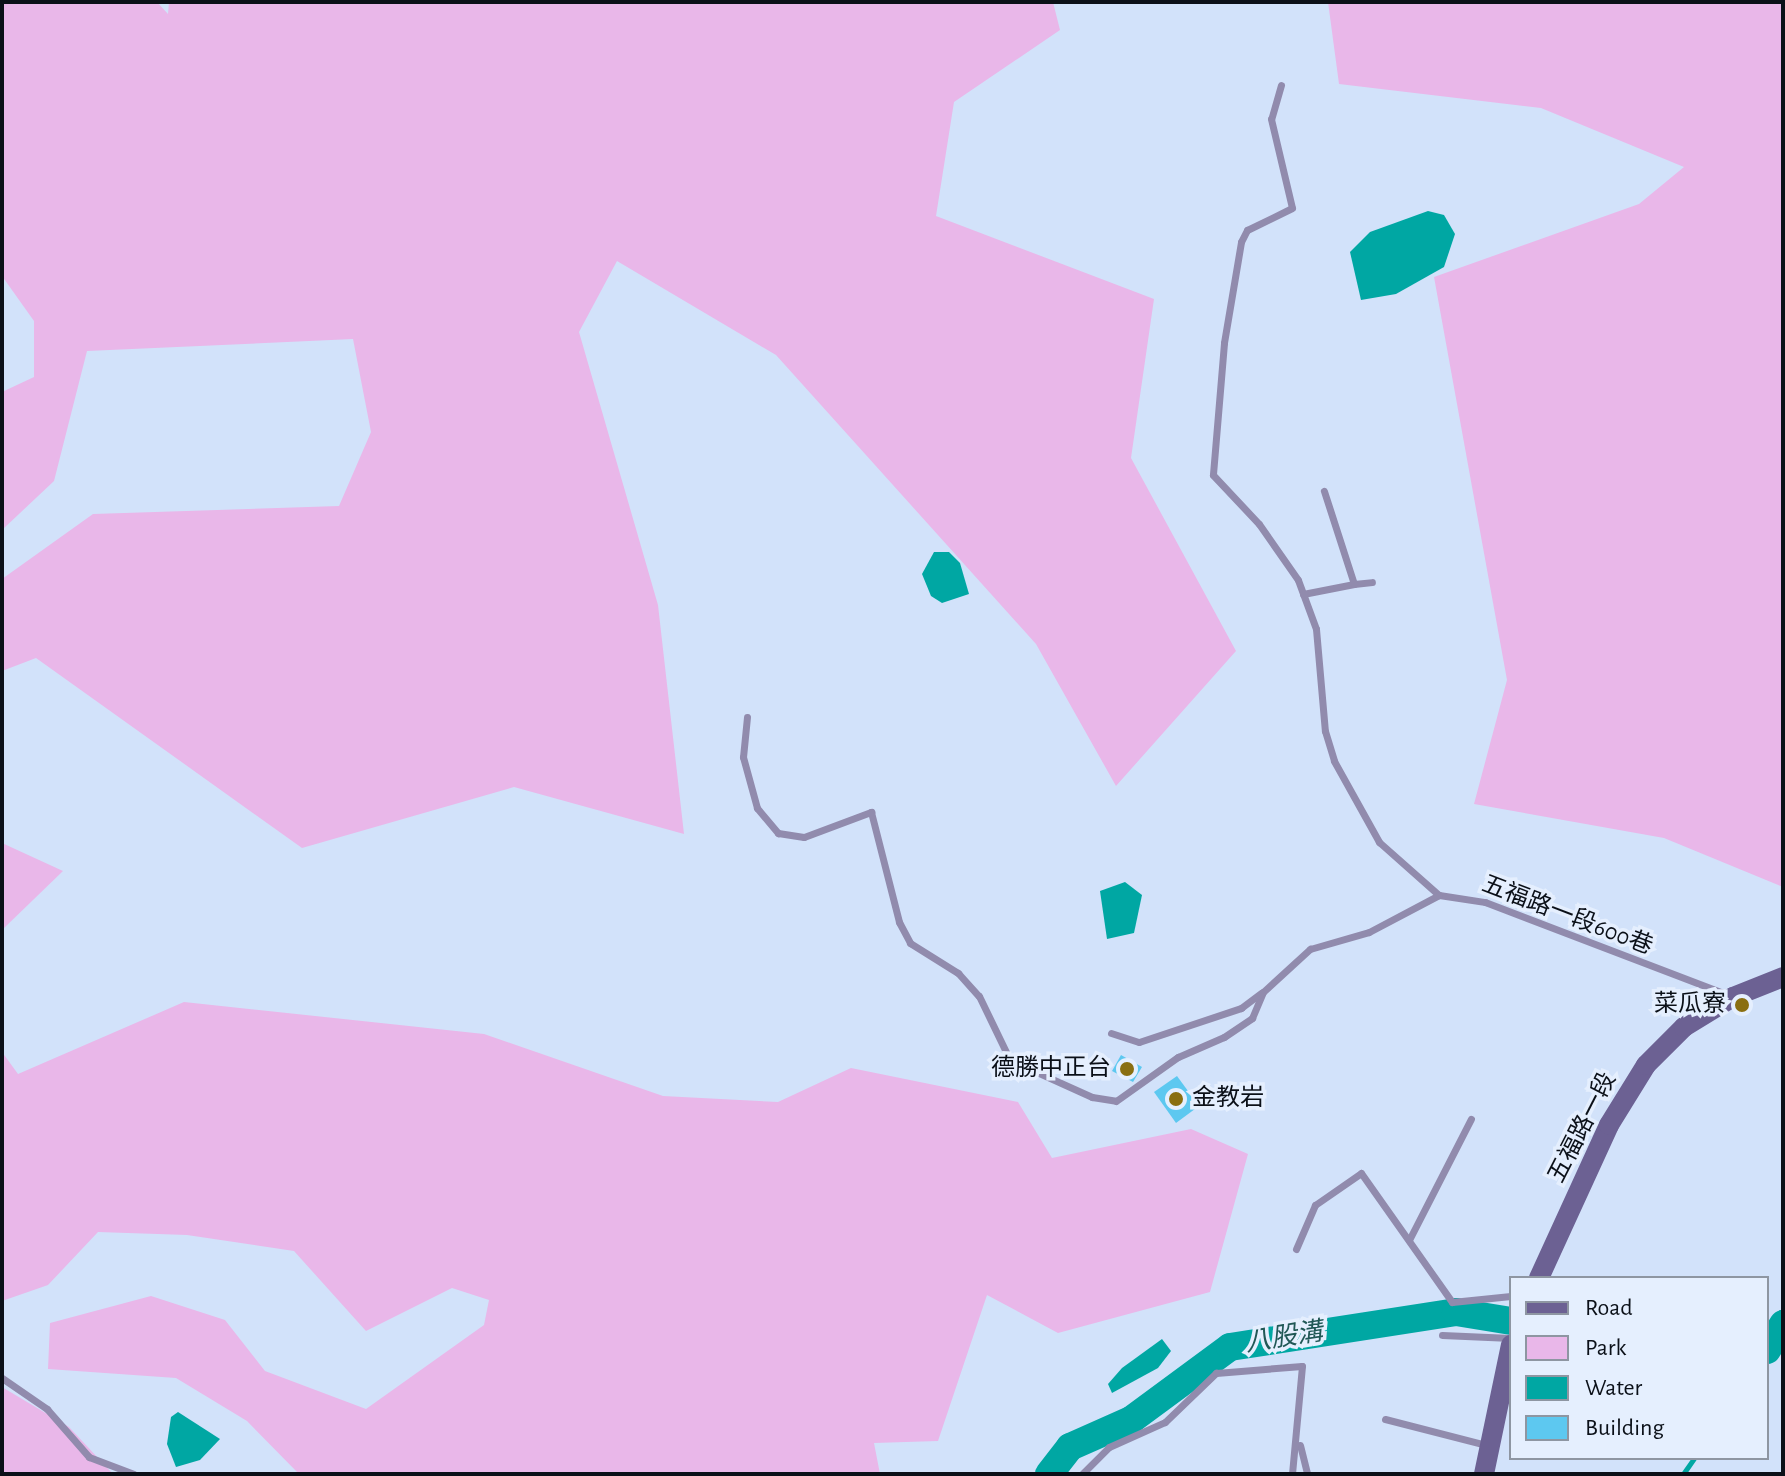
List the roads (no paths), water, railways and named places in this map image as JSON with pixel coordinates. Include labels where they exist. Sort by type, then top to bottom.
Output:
[{"type":"main road","name":"五福路一段","points":[[1540,1276],[1609,1125],[1646,1065],[1684,1027],[1733,997],[1783,977]]},
{"type":"main road","points":[[1484,1474],[1509,1354]]},
{"type":"lane","points":[[1111,1033],[1139,1042],[1241,1008],[1310,949],[1369,932],[1439,895],[1379,842],[1334,761],[1325,731],[1316,629],[1303,594],[1259,524],[1213,475],[1224,343],[1241,242],[1247,230],[1292,208],[1271,119],[1281,85]]},
{"type":"lane","points":[[1324,491],[1354,584]]},
{"type":"lane","points":[[1303,594],[1372,582]]},
{"type":"lane","points":[[747,717],[743,757],[757,808],[778,833],[804,837],[871,812],[899,922],[910,943],[958,973],[979,996],[1010,1060],[1116,1101],[1178,1057],[1252,1018],[1263,992]]},
{"type":"lane","name":"五福路一段600巷","points":[[1439,895],[1485,902],[1733,997]]},
{"type":"lane","points":[[1409,1240],[1471,1119]]},
{"type":"lane","points":[[1296,1249],[1315,1205],[1361,1173],[1452,1302],[1509,1296]]},
{"type":"lane","points":[[1442,1335],[1509,1338]]},
{"type":"lane","points":[[1082,1474],[1109,1447],[1165,1422],[1216,1373],[1232,1367],[1302,1366],[1299,1442],[1292,1474]]},
{"type":"lane","points":[[2,1378],[47,1409],[89,1457],[134,1474]]},
{"type":"lane","points":[[1385,1419],[1488,1446]]},
{"type":"lane","points":[[1299,1442],[1307,1474]]},
{"type":"water","points":[[1428,211],[1444,215],[1455,234],[1444,267],[1396,294],[1361,300],[1350,252],[1370,232]]},
{"type":"water","points":[[934,552],[949,552],[960,563],[969,594],[942,603],[931,596],[922,574]]},
{"type":"water","points":[[1125,882],[1142,895],[1134,933],[1107,939],[1100,891]]},
{"type":"water","points":[[1162,1339],[1171,1351],[1158,1368],[1112,1393],[1108,1384],[1122,1368]]},
{"type":"water","points":[[178,1412],[220,1439],[200,1460],[176,1467],[167,1444],[171,1417]]},
{"type":"waterway","name":"八股溝","points":[[1049,1474],[1070,1447],[1131,1420],[1230,1347],[1456,1312],[1509,1321]]},
{"type":"waterway","name":"八股溝","points":[[1769,1347],[1783,1324]]},
{"type":"waterway","points":[[1683,1474],[1693,1460]]},
{"type":"place","name":"菜瓜寮","points":[[1742,1005]]},
{"type":"place","name":"德勝中正台","points":[[1127,1069]]},
{"type":"place","name":"金教岩","points":[[1176,1099]]}]
